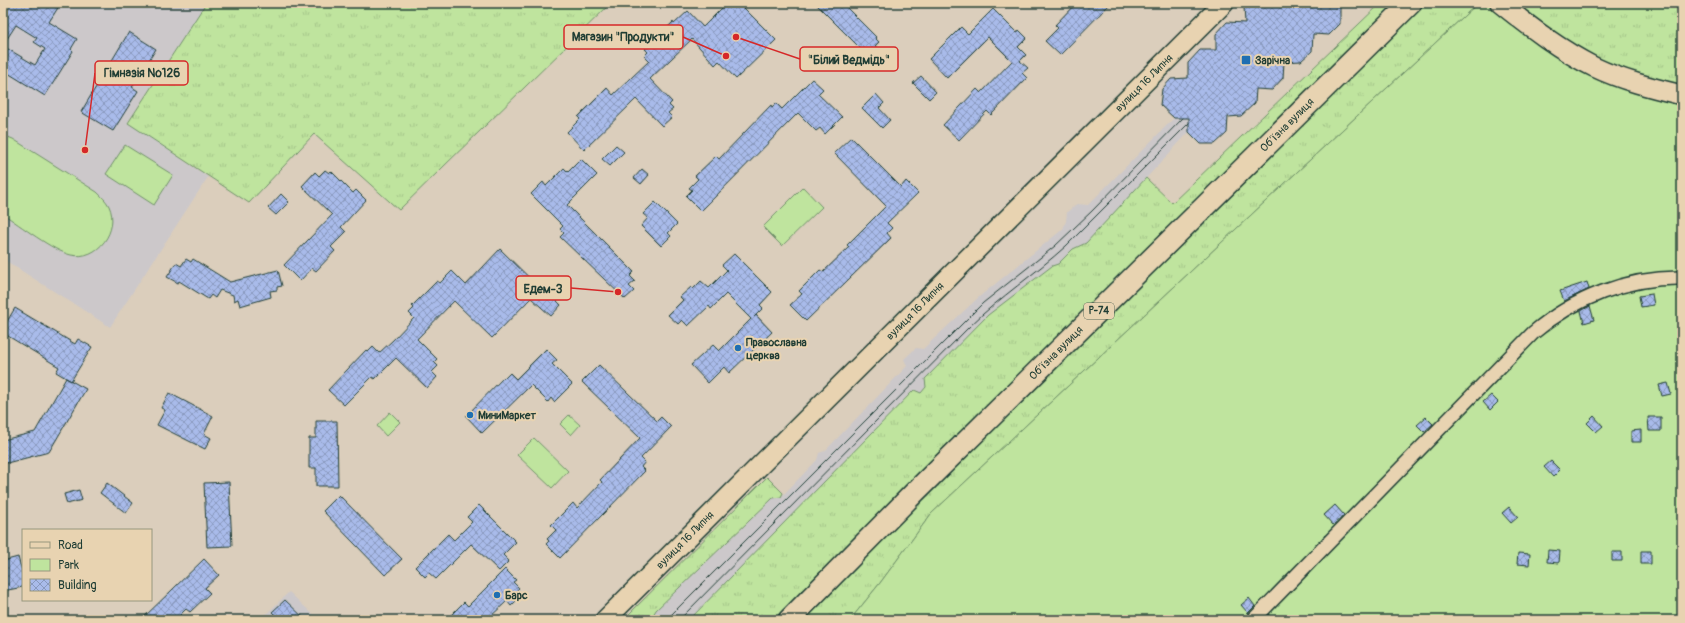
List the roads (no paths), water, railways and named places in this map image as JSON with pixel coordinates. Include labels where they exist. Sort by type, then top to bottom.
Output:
[{"type":"main road","name":"Обʼїзна вулиця","points":[[789,620],[920,487],[1411,3]]},
{"type":"street","name":"вулиця 16 Липня","points":[[605,620],[1224,3]]},
{"type":"street","points":[[1500,3],[1542,36],[1568,53],[1596,68],[1627,80],[1682,95]]},
{"type":"street","points":[[1253,620],[1533,333],[1548,320],[1587,298],[1639,280],[1682,278]]},
{"type":"tram line","points":[[666,620],[983,303],[1055,246],[1092,211],[1183,118]]},
{"type":"tram line","points":[[679,620],[970,326],[993,305],[1066,246],[1189,123]]},
{"type":"place","name":"\"Білий Ведмідь\"","points":[[736,37]]},
{"type":"place","name":"Магазин \"Продукти\"","points":[[726,56]]},
{"type":"place","name":"Зарічна","points":[[1246,60]]},
{"type":"place","name":"Гімназія №126","points":[[85,150]]},
{"type":"place","name":"Едем-3","points":[[618,292]]},
{"type":"place","name":"Православна церква","points":[[738,348]]},
{"type":"place","name":"МиниМаркет","points":[[470,415]]},
{"type":"place","name":"Барс","points":[[497,595]]}]
